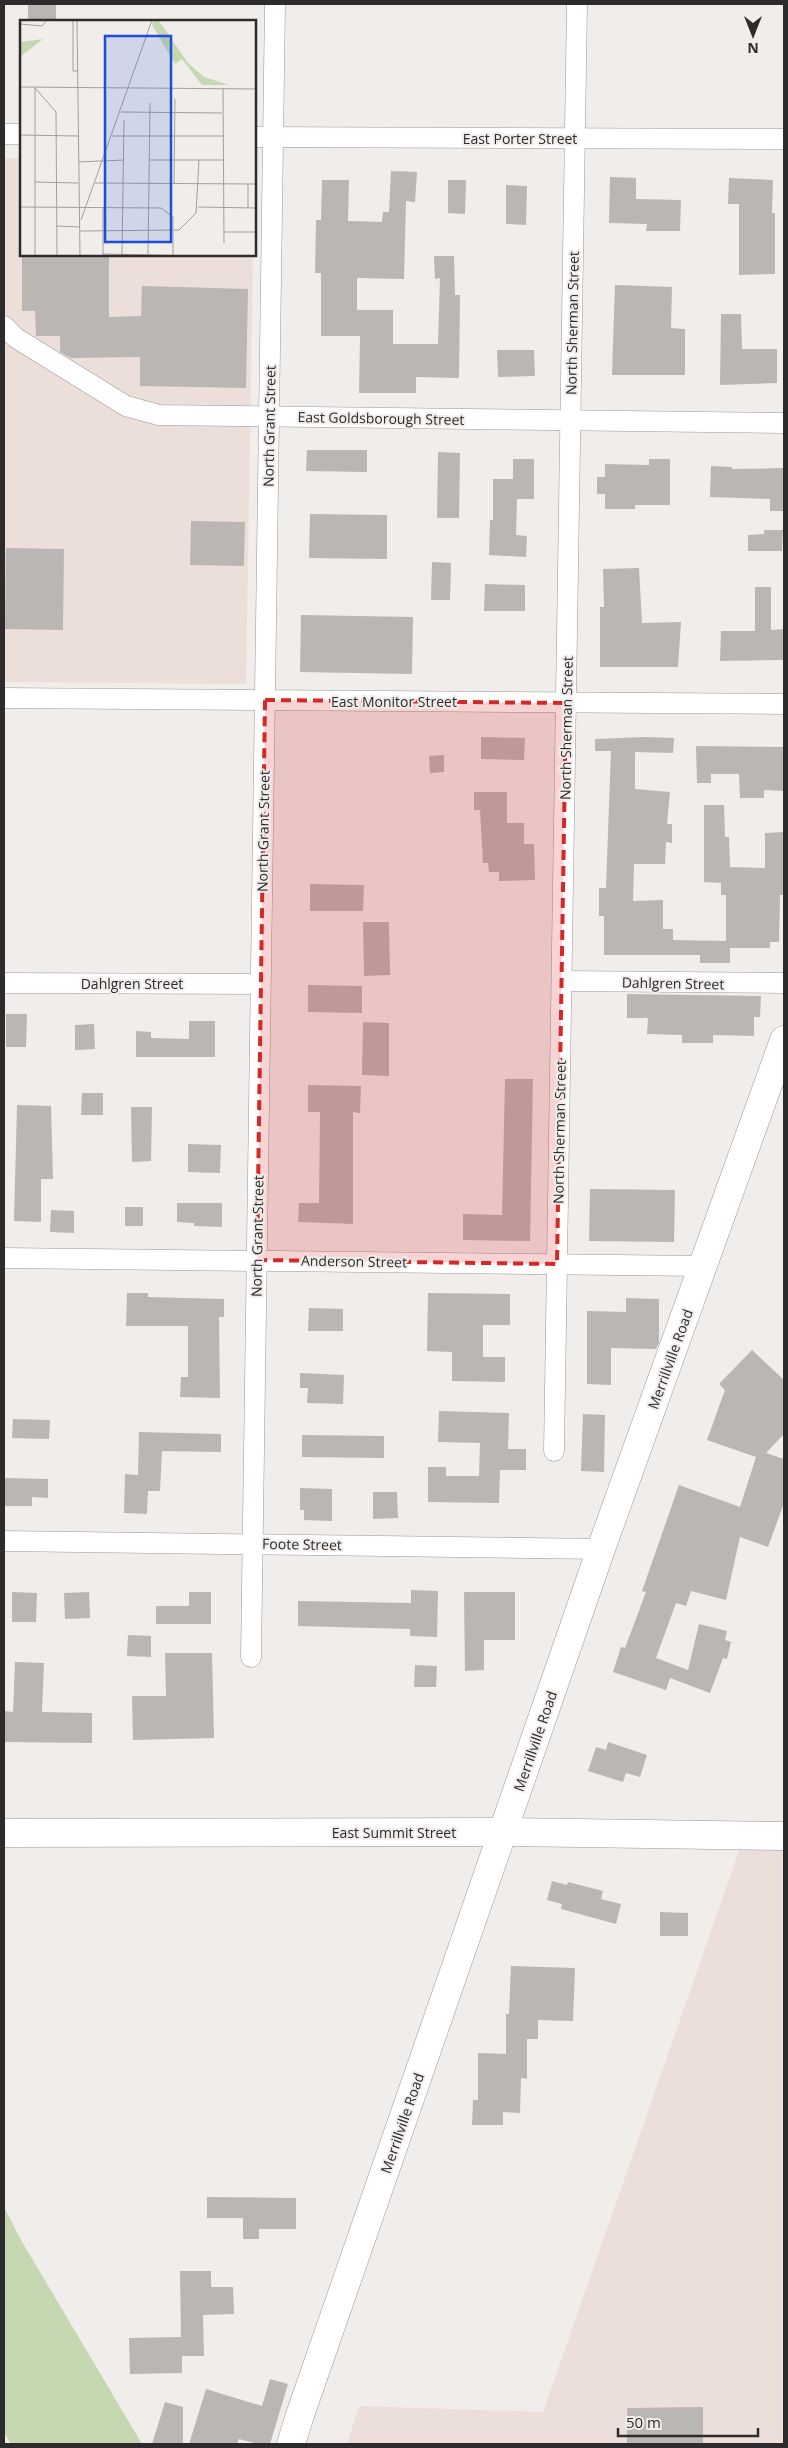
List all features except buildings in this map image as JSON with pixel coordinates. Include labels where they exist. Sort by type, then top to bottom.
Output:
[{"type":"street","name":"North Grant Street","points":[[251,1658],[269,416],[264,137],[275,4]]},
{"type":"street","name":"North Sherman Street","points":[[554,1451],[577,4]]},
{"type":"street","points":[[4,134],[20,134]]},
{"type":"street","name":"East Porter Street","points":[[264,137],[784,139]]},
{"type":"street","name":"East Goldsborough Street","points":[[4,326],[16,338],[126,406],[159,415],[784,423]]},
{"type":"street","name":"East Monitor Street","points":[[4,698],[784,704]]},
{"type":"street","name":"Dahlgren Street","points":[[562,981],[784,983]]},
{"type":"street","name":"Dahlgren Street","points":[[4,983],[260,984]]},
{"type":"street","name":"Merrillville Road","points":[[291,2444],[504,1832],[600,1549],[784,1040]]},
{"type":"street","name":"Anderson Street","points":[[4,1258],[703,1266]]},
{"type":"street","name":"Foote Street","points":[[4,1541],[600,1549]]},
{"type":"street","name":"East Summit Street","points":[[4,1832],[504,1832],[784,1836]]},
{"type":"highlighted area","points":[[265,700],[566,703],[557,1264],[257,1260]]},
{"type":"shaded area","points":[[4,158],[20,158],[20,256],[253,256],[246,684],[4,682]]},
{"type":"shaded area","points":[[740,1848],[784,1848],[784,2444],[347,2444],[359,2406],[543,2412]]},
{"type":"green space","points":[[4,2207],[21,2240],[142,2444],[11,2444],[4,2433]]}]
